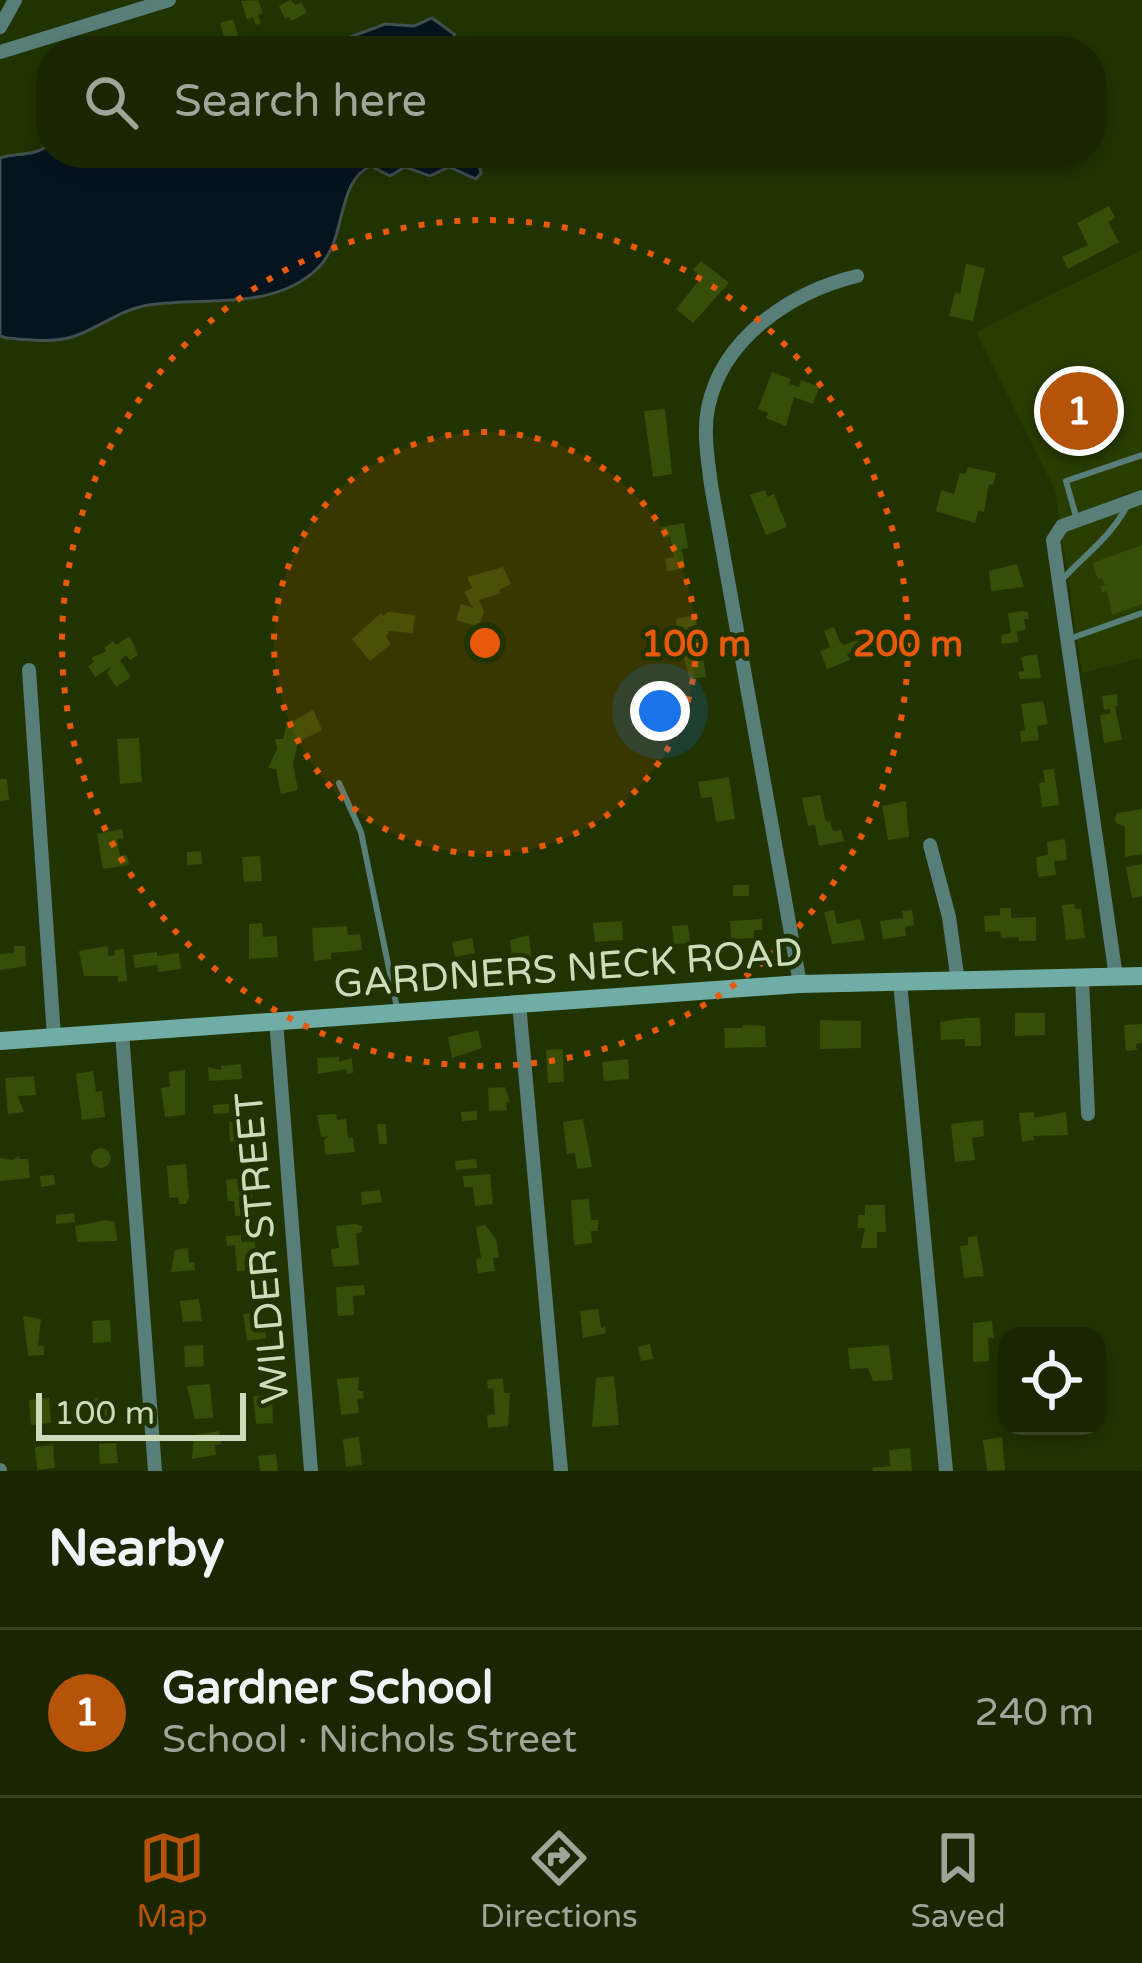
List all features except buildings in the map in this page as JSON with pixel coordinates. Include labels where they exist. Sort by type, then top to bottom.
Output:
[{"type":"street","points":[[0,27],[15,0]]},
{"type":"street","points":[[52,36],[169,0]]},
{"type":"street","points":[[0,52],[36,41]]},
{"type":"street","points":[[800,984],[711,484],[707,410],[722,371],[745,336],[820,287],[857,276]]},
{"type":"street","points":[[1116,977],[1065,640],[1055,532],[1136,499]]},
{"type":"street","points":[[28,670],[54,1037]]},
{"type":"street","points":[[930,845],[949,917],[958,982]]},
{"type":"street","name":"GARDNERS NECK ROAD","points":[[0,1041],[800,984],[1142,976]]},
{"type":"street","points":[[1082,979],[1088,1114]]},
{"type":"street","points":[[900,982],[946,1471]]},
{"type":"street","points":[[519,1003],[561,1471]]},
{"type":"street","name":"WILDER STREET","points":[[276,1020],[311,1471]]},
{"type":"street","points":[[122,1033],[155,1471]]},
{"type":"lane","points":[[1077,520],[1066,482],[1142,455]]},
{"type":"lane","points":[[1058,585],[1082,557],[1109,538],[1136,499]]},
{"type":"lane","points":[[1065,640],[1142,613]]},
{"type":"lane","points":[[339,784],[361,832],[398,1011]]},
{"type":"shaded area","points":[[1142,250],[1142,658],[1082,673],[1055,490],[976,332]]},
{"type":"water","points":[[432,18],[455,36],[353,36],[385,24],[414,26]]},
{"type":"water","points":[[35,152],[36,168],[368,168],[352,185],[327,256],[300,282],[259,297],[148,305],[64,339],[7,338],[0,336],[0,158]]},
{"type":"water","points":[[375,168],[403,168],[390,176]]},
{"type":"water","points":[[408,168],[447,168],[430,176]]},
{"type":"water","points":[[451,168],[480,168],[476,179]]},
{"type":"place","name":"Gardner School","points":[[1079,411]]}]
